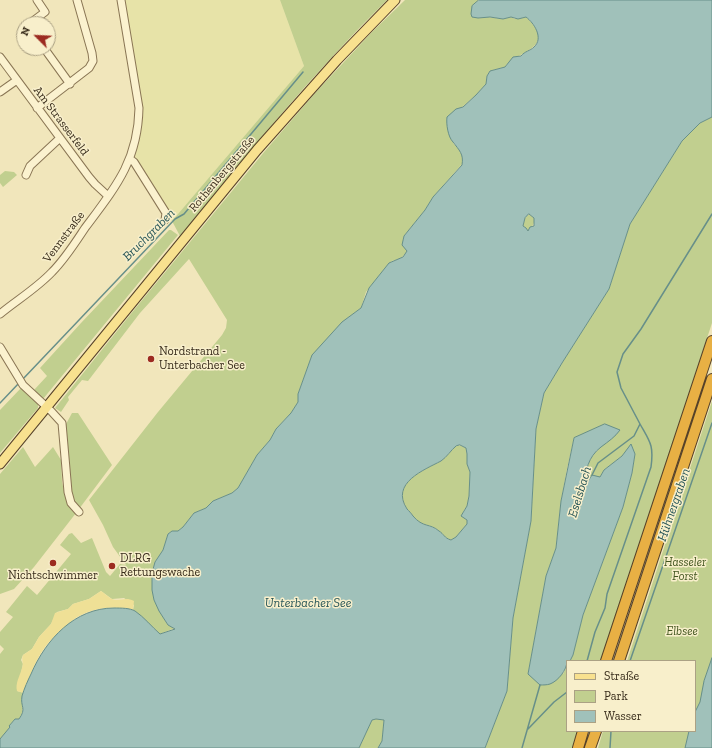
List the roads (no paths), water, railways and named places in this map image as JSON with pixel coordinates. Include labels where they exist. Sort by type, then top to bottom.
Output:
[{"type":"highway","points":[[606,660],[712,341]]},
{"type":"highway","points":[[619,660],[712,379]]},
{"type":"highway","points":[[578,748],[583,732]]},
{"type":"highway","points":[[590,748],[596,732]]},
{"type":"main road","name":"Rothenbergstraße","points":[[0,464],[257,150],[337,60],[394,0]]},
{"type":"street","points":[[37,0],[45,12],[40,16]]},
{"type":"street","points":[[38,108],[89,68],[93,61],[77,0]]},
{"type":"street","name":"Vennstraße","points":[[0,314],[52,272],[119,181],[130,159],[138,122],[139,108],[121,0]]},
{"type":"street","points":[[50,56],[70,84]]},
{"type":"street","name":"Am Strasserfeld","points":[[0,57],[95,184],[108,196]]},
{"type":"street","points":[[0,92],[17,80]]},
{"type":"street","points":[[26,175],[30,166],[60,138]]},
{"type":"street","points":[[130,159],[134,162],[166,213],[165,220]]},
{"type":"street","points":[[0,347],[22,385],[62,423],[68,492],[71,503],[79,512]]},
{"type":"water","name":"Unterbacher See","points":[[479,0],[712,0],[712,117],[700,123],[682,141],[630,224],[609,289],[544,393],[536,429],[531,521],[513,618],[507,691],[485,748],[378,748],[382,741],[384,720],[376,719],[372,720],[359,748],[0,748],[0,739],[10,727],[9,726],[15,719],[19,719],[23,712],[22,696],[37,661],[54,638],[75,620],[87,613],[100,609],[125,608],[138,613],[160,634],[175,629],[168,625],[159,611],[154,600],[152,590],[152,573],[155,562],[163,550],[168,534],[172,531],[178,531],[183,527],[194,513],[206,508],[213,501],[232,493],[238,488],[257,455],[298,402],[298,394],[312,355],[342,322],[361,308],[369,288],[389,263],[403,257],[407,251],[402,245],[404,236],[425,210],[433,197],[462,165],[460,152],[451,140],[449,134],[447,117],[456,109],[463,107],[476,95],[486,84],[487,76],[490,71],[505,67],[513,57],[521,56],[537,43],[537,31],[526,17],[518,19],[511,17],[503,19],[472,17],[472,6]],"holes":[[[529,214],[534,218],[534,226],[530,227],[528,231],[523,226],[525,218]],[[460,445],[466,448],[467,464],[470,472],[467,506],[461,516],[467,520],[467,524],[456,537],[451,540],[433,527],[423,524],[417,520],[407,509],[403,500],[403,492],[406,485],[418,473],[441,461],[456,446]]]},
{"type":"water","points":[[605,424],[620,430],[593,455],[588,465],[585,486],[592,475],[600,477],[604,470],[622,456],[631,444],[635,454],[632,473],[623,507],[583,615],[573,655],[570,660],[566,660],[566,666],[562,675],[550,684],[540,685],[528,674],[546,576],[556,548],[561,501],[574,438]]},
{"type":"water","name":"Elbsee","points":[[712,658],[712,748],[685,748],[689,732],[696,732],[696,710],[700,702],[704,681]]},
{"type":"waterway","name":"Bruchgraben","points":[[22,380],[175,219],[184,214],[303,72]]},
{"type":"waterway","name":"Eselsbach","points":[[592,475],[598,463],[634,436],[640,424],[621,388],[617,372],[623,354],[641,329],[712,214]]},
{"type":"waterway","name":"Bruchgraben","points":[[0,403],[19,383]]},
{"type":"waterway","name":"Hühnergraben","points":[[630,660],[712,423]]},
{"type":"waterway","points":[[587,660],[595,632],[605,608],[607,594],[651,467],[652,454],[650,444],[640,424]]},
{"type":"waterway","name":"Eselsbach","points":[[522,748],[540,685]]},
{"type":"waterway","points":[[528,729],[554,702],[566,693]]},
{"type":"waterway","name":"Hühnergraben","points":[[610,748],[611,732]]},
{"type":"place","name":"Nordstrand - Unterbacher See","points":[[151,359]]},
{"type":"place","name":"Nichtschwimmer","points":[[53,563]]},
{"type":"place","name":"DLRG Rettungswache","points":[[112,566]]},
{"type":"park label","name":"Hasseler Forst","points":[[685,570]]}]
